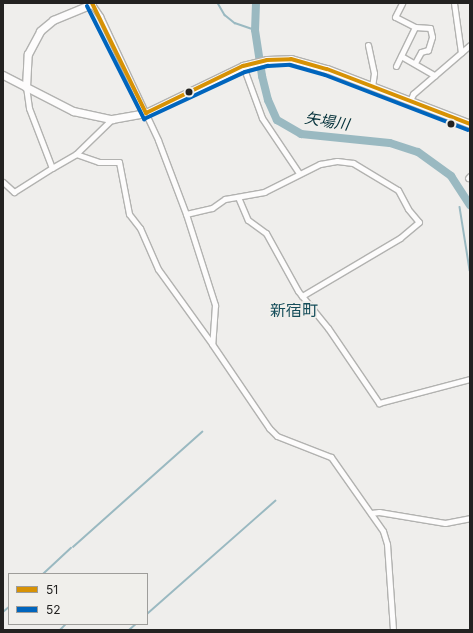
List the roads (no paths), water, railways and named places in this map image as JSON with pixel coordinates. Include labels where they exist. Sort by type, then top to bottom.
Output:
[{"type":"main road","points":[[26,87],[28,54],[40,31],[53,20],[92,3]]},
{"type":"main road","points":[[3,75],[73,111],[112,119],[146,114],[253,63],[265,61],[304,62],[470,124]]},
{"type":"street","points":[[92,3],[146,114],[186,214],[215,305],[212,344]]},
{"type":"street","points":[[402,3],[395,17],[415,27],[430,28],[432,37],[428,50],[421,52],[415,63]]},
{"type":"street","points":[[454,3],[461,53]]},
{"type":"street","points":[[396,66],[415,27]]},
{"type":"street","points":[[368,45],[375,81],[372,87]]},
{"type":"street","points":[[410,101],[435,76],[470,45]]},
{"type":"street","points":[[401,56],[435,76]]},
{"type":"street","points":[[244,66],[262,118],[299,173]]},
{"type":"street","points":[[26,87],[28,108],[52,168]]},
{"type":"street","points":[[3,182],[14,192],[76,154],[112,119]]},
{"type":"street","points":[[76,154],[99,162],[119,162],[129,214],[140,228],[158,269],[212,344],[269,428],[277,436],[331,457],[383,530],[387,544],[392,630]]},
{"type":"street","points":[[186,214],[238,197],[264,192],[299,173],[320,164],[337,161],[353,163],[398,190],[408,209],[420,220],[400,238],[302,296]]},
{"type":"street","points":[[238,197],[248,220],[266,233],[302,296],[328,328],[379,403],[470,379]]},
{"type":"street","points":[[371,513],[379,512],[445,523],[470,518]]},
{"type":"waterway","points":[[218,3],[225,15],[235,23],[255,30]]},
{"type":"waterway","name":"矢場川","points":[[256,3],[255,30],[262,76],[268,100],[277,120],[301,134],[390,143],[418,152],[451,176],[470,205]]},
{"type":"waterway","points":[[460,207],[470,270]]},
{"type":"waterway","points":[[73,547],[202,432]]},
{"type":"waterway","points":[[148,613],[275,501]]},
{"type":"waterway","points":[[44,573],[71,548]]},
{"type":"waterway","points":[[3,612],[8,608]]},
{"type":"waterway","points":[[60,630],[65,625]]},
{"type":"waterway","points":[[129,630],[135,625]]},
{"type":"district","name":"新宿町","points":[[294,310]]}]
